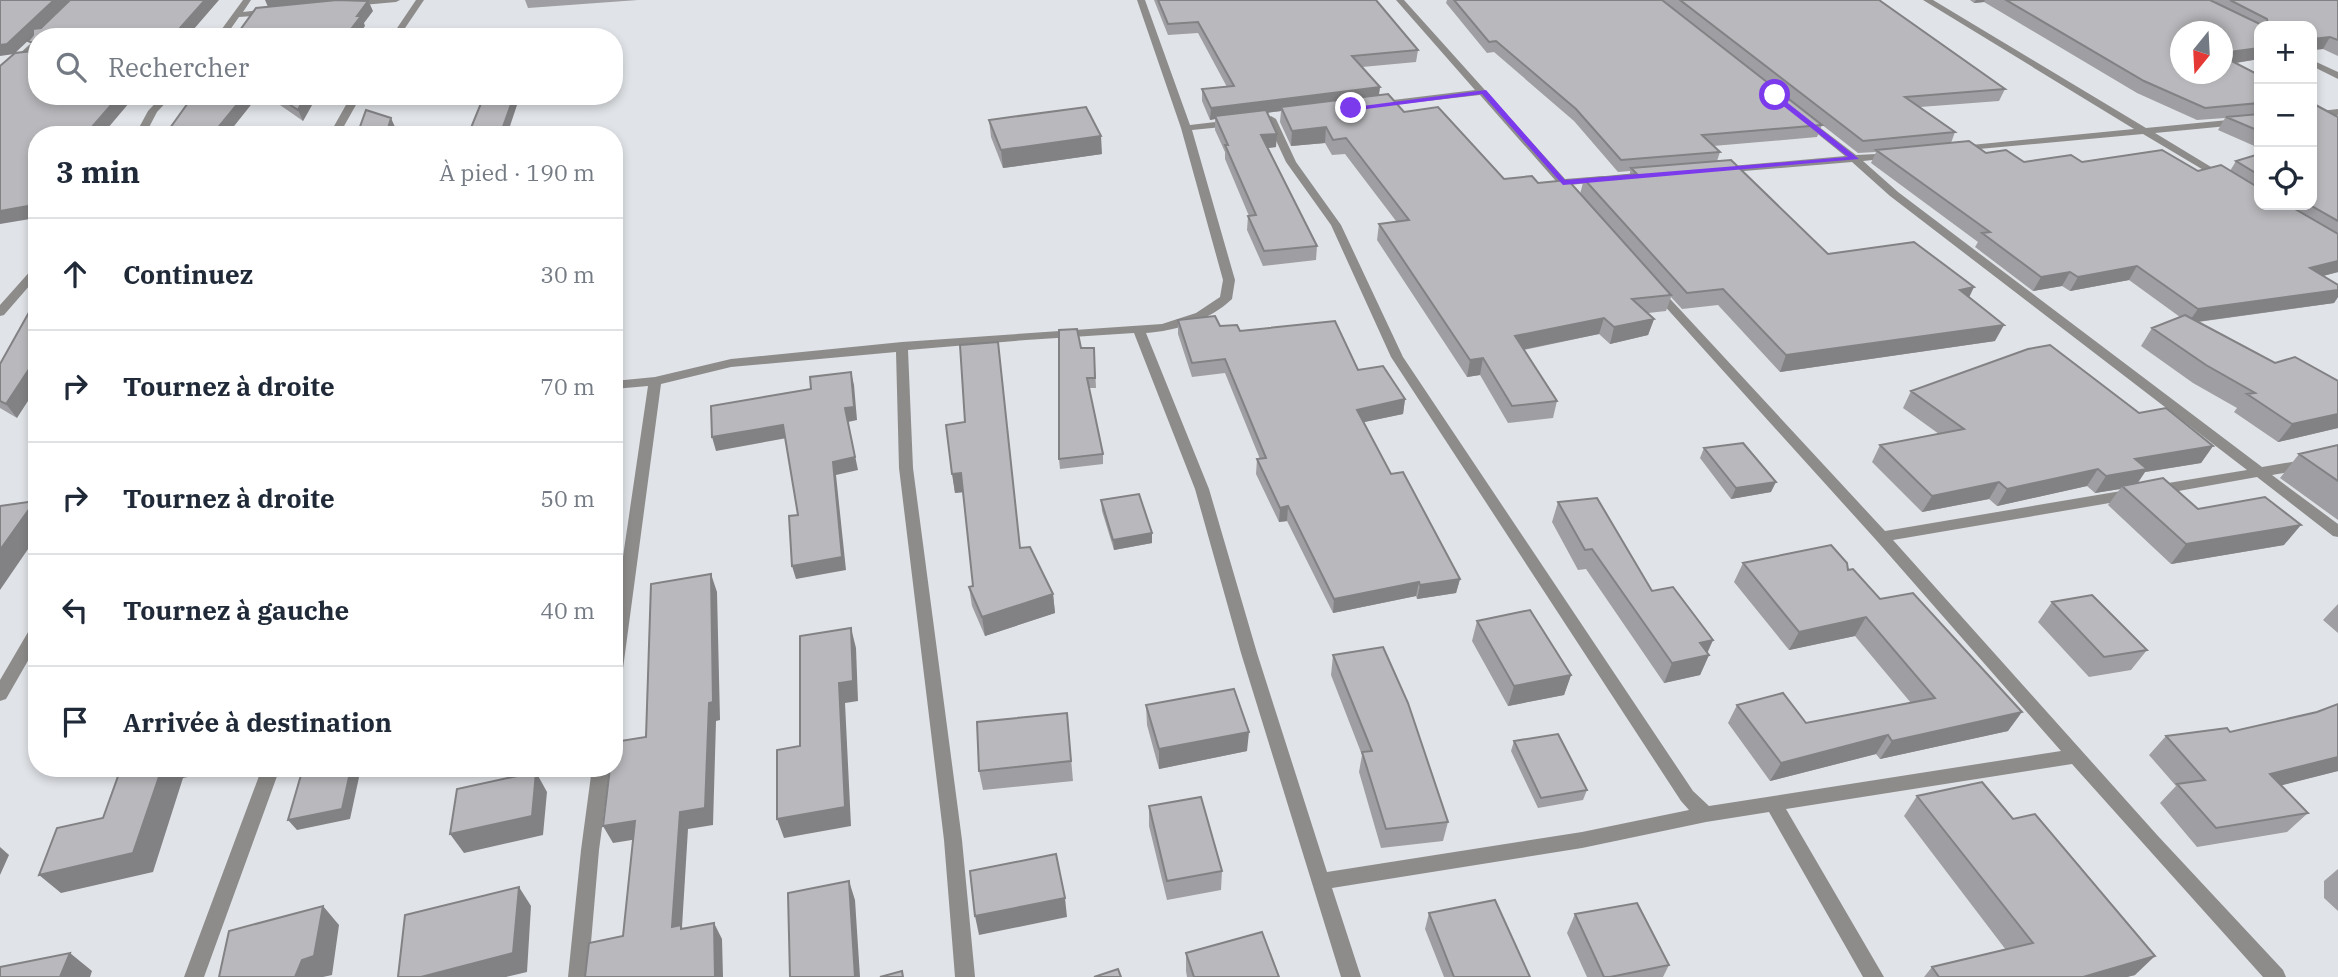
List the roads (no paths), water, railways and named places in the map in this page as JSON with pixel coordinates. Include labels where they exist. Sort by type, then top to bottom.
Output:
[{"type":"street","points":[[226,28],[247,0]]},
{"type":"street","points":[[342,5],[396,0]]},
{"type":"street","points":[[401,28],[420,0]]},
{"type":"street","points":[[623,384],[655,381],[731,363],[902,346],[1163,328],[1200,316],[1226,299],[1229,280],[1186,128],[1141,0]]},
{"type":"street","points":[[1400,0],[1580,202]]},
{"type":"street","points":[[1927,0],[2236,187]]},
{"type":"street","points":[[235,15],[275,11]]},
{"type":"street","points":[[0,76],[28,49]]},
{"type":"street","points":[[0,61],[28,59]]},
{"type":"street","points":[[2317,66],[2338,76]]},
{"type":"street","points":[[1364,107],[1484,92]]},
{"type":"street","points":[[145,126],[159,105]]},
{"type":"street","points":[[339,126],[351,105]]},
{"type":"street","points":[[1792,109],[1915,210],[2338,532]]},
{"type":"street","points":[[2317,114],[2338,112]]},
{"type":"street","points":[[1272,118],[1292,162],[1336,225],[1397,357],[1687,796],[1706,814]]},
{"type":"street","points":[[1952,150],[2254,120]]},
{"type":"street","points":[[1186,128],[1247,121]]},
{"type":"street","points":[[1702,171],[1910,154]]},
{"type":"street","points":[[1563,183],[1618,178]]},
{"type":"street","points":[[0,312],[28,280]]},
{"type":"street","points":[[1647,280],[1882,537],[2276,977]]},
{"type":"street","points":[[1139,330],[1202,489],[1351,977]]},
{"type":"street","points":[[902,346],[906,468],[953,840],[965,977]]},
{"type":"street","points":[[623,611],[655,381]]},
{"type":"street","points":[[1882,537],[2338,460]]},
{"type":"street","points":[[0,694],[28,646]]},
{"type":"street","points":[[1320,882],[1583,840],[1706,814],[2076,756]]},
{"type":"street","points":[[194,977],[268,777]]},
{"type":"street","points":[[578,977],[600,777]]},
{"type":"street","points":[[1774,804],[1874,977]]}]
